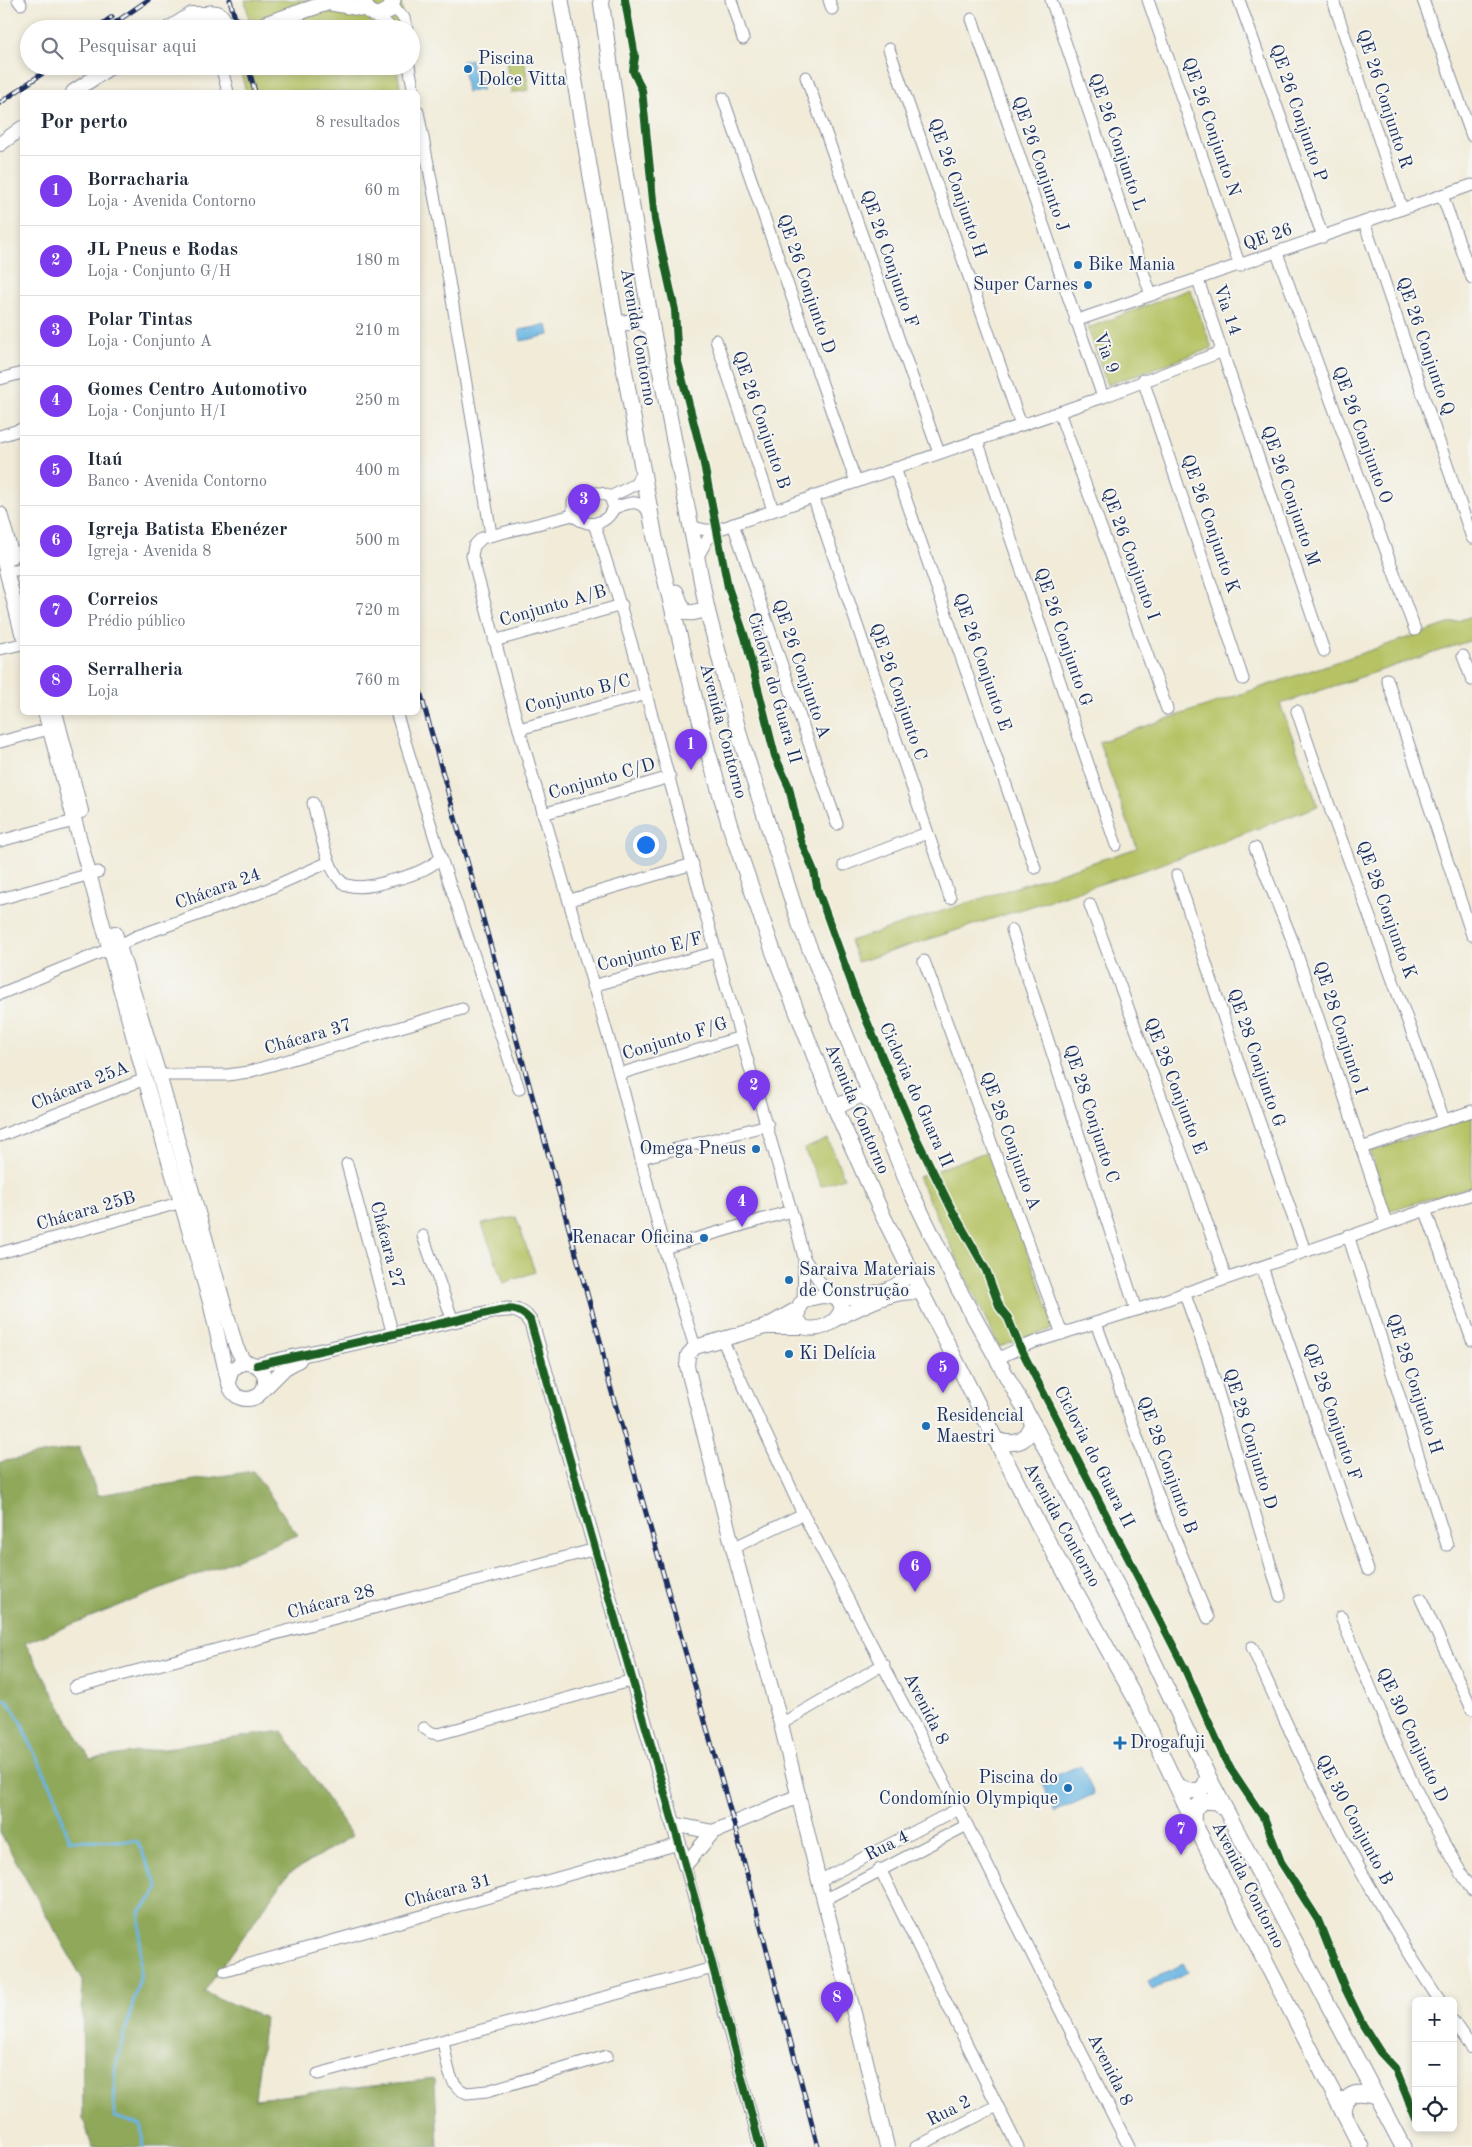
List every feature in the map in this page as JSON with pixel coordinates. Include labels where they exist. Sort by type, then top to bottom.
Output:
[{"type":"main road","name":"Avenida Contorno","points":[[562,0],[616,324],[642,470],[664,577],[708,752],[730,826],[772,951],[835,1108],[910,1269],[1037,1522],[1136,1700],[1194,1821],[1361,2147]]},
{"type":"main road","name":"Avenida Contorno","points":[[601,0],[620,135],[652,328],[707,609],[740,737],[795,909],[815,964],[917,1204],[958,1288],[1033,1424],[1127,1605],[1208,1776],[1322,1996],[1356,2054],[1403,2147]]},
{"type":"main road","points":[[277,20],[334,2],[387,13],[394,2]]},
{"type":"main road","points":[[616,324],[639,322],[652,328]]},
{"type":"main road","points":[[664,577],[674,587],[681,607],[686,613],[690,614],[707,609]]},
{"type":"main road","points":[[835,1108],[858,1096],[864,1096],[874,1105]]},
{"type":"main road","points":[[994,1439],[1008,1444],[1015,1443],[1027,1437],[1033,1424]]},
{"type":"main road","points":[[1176,1784],[1188,1791],[1194,1792],[1204,1787],[1208,1776]]},
{"type":"main road","points":[[1194,1821],[1194,1809],[1203,1801],[1216,1802],[1226,1810]]},
{"type":"main road","points":[[1343,2112],[1344,2105],[1353,2094],[1360,2092],[1376,2096]]},
{"type":"street","points":[[731,0],[743,39]]},
{"type":"street","name":"QE 26 Conjunto L","points":[[1051,0],[1150,295]]},
{"type":"street","name":"QE 26 Conjunto N","points":[[1148,0],[1240,266]]},
{"type":"street","name":"QE 26 Conjunto P","points":[[1239,0],[1323,237]]},
{"type":"street","name":"QE 26 Conjunto R","points":[[1333,0],[1402,209]]},
{"type":"street","points":[[1423,0],[1472,136]]},
{"type":"street","points":[[394,2],[405,20]]},
{"type":"street","points":[[370,8],[383,20]]},
{"type":"street","points":[[197,20],[212,16]]},
{"type":"street","name":"QE 26 Conjunto J","points":[[972,18],[1075,321]]},
{"type":"street","name":"QE 26 Conjunto H","points":[[889,48],[1021,425]]},
{"type":"street","points":[[76,90],[98,75]]},
{"type":"street","points":[[223,75],[227,90]]},
{"type":"street","points":[[410,75],[414,90]]},
{"type":"street","name":"QE 26 Conjunto F","points":[[806,77],[939,453]]},
{"type":"street","name":"QE 26 Conjunto D","points":[[723,98],[856,482]]},
{"type":"street","points":[[420,122],[439,221],[492,534]]},
{"type":"street","points":[[0,144],[20,129]]},
{"type":"street","name":"QE 26","points":[[1075,321],[1472,185]]},
{"type":"street","points":[[1442,195],[1472,278]]},
{"type":"street","name":"QE 26 Conjunto Q","points":[[1364,222],[1472,538]]},
{"type":"street","name":"QE 26 Conjunto O","points":[[1276,253],[1414,630]]},
{"type":"street","name":"Via 14","points":[[1198,280],[1223,352]]},
{"type":"street","name":"Via 9","points":[[1075,321],[1103,397]]},
{"type":"street","name":"QE 26 Conjunto B","points":[[716,340],[773,510]]},
{"type":"street","points":[[690,526],[705,530],[717,530],[1103,397],[1143,380],[1223,352]]},
{"type":"street","name":"QE 26 Conjunto M","points":[[1223,352],[1324,652]]},
{"type":"street","points":[[0,379],[20,374]]},
{"type":"street","name":"QE 26 Conjunto K","points":[[1143,380],[1243,679]]},
{"type":"street","name":"QE 26 Conjunto I","points":[[1059,412],[1167,709]]},
{"type":"street","points":[[0,436],[20,430]]},
{"type":"street","name":"QE 26 Conjunto G","points":[[977,440],[1116,845]]},
{"type":"street","name":"QE 26 Conjunto E","points":[[895,468],[1035,868]]},
{"type":"street","points":[[642,470],[636,484],[612,502],[607,518],[594,524],[579,521],[573,515],[573,502],[581,496],[599,492],[612,502],[636,502],[641,504],[651,514]]},
{"type":"street","name":"QE 26 Conjunto C","points":[[814,496],[950,898]]},
{"type":"street","points":[[0,514],[19,569]]},
{"type":"street","points":[[573,515],[482,538],[474,546],[472,556],[518,729],[570,900],[592,986],[619,1074],[664,1248],[695,1347]]},
{"type":"street","points":[[594,524],[622,605],[716,952],[792,1211],[804,1258],[797,1318],[803,1327]]},
{"type":"street","name":"QE 26 Conjunto A","points":[[733,524],[837,824]]},
{"type":"street","points":[[697,558],[707,540],[717,530]]},
{"type":"street","points":[[0,548],[20,625]]},
{"type":"street","name":"Conjunto A/B","points":[[494,641],[622,605]]},
{"type":"street","points":[[0,649],[20,644]]},
{"type":"street","points":[[1463,656],[1472,680]]},
{"type":"street","points":[[1387,679],[1472,935]]},
{"type":"street","name":"Conjunto B/C","points":[[518,729],[647,694]]},
{"type":"street","name":"QE 28 Conjunto K","points":[[1297,710],[1331,811],[1444,1120]]},
{"type":"street","points":[[45,715],[74,821],[94,873]]},
{"type":"street","points":[[56,715],[145,1079],[222,1345],[231,1391],[239,1398],[250,1400],[259,1396],[285,1368],[308,1354]]},
{"type":"street","points":[[397,715],[441,858],[519,1090]]},
{"type":"street","points":[[0,742],[49,729]]},
{"type":"street","name":"Conjunto C/D","points":[[543,814],[670,777]]},
{"type":"street","points":[[312,803],[330,862],[342,882],[353,886],[376,885],[418,873],[441,858]]},
{"type":"street","points":[[0,841],[74,821]]},
{"type":"street","points":[[844,865],[928,833]]},
{"type":"street","name":"QE 28 Conjunto I","points":[[1255,848],[1293,942],[1386,1222]]},
{"type":"street","name":"Chácara 24","points":[[0,994],[135,938],[259,893],[330,862]]},
{"type":"street","points":[[570,900],[693,864]]},
{"type":"street","points":[[0,899],[94,873]]},
{"type":"street","name":"QE 28 Conjunto G","points":[[1177,875],[1239,1064],[1305,1251]]},
{"type":"street","name":"QE 28 Conjunto E","points":[[1090,906],[1193,1183],[1226,1278]]},
{"type":"street","name":"QE 28 Conjunto C","points":[[1012,930],[1136,1310]]},
{"type":"street","points":[[114,947],[159,1075],[236,1347],[251,1364],[265,1374],[266,1387]]},
{"type":"street","name":"Conjunto E/F","points":[[592,986],[716,952]]},
{"type":"street","name":"QE 28 Conjunto A","points":[[924,961],[1062,1334]]},
{"type":"street","name":"Chácara 37","points":[[159,1075],[228,1075],[248,1072],[462,1009]]},
{"type":"street","name":"Conjunto F/G","points":[[619,1074],[741,1037]]},
{"type":"street","name":"Chácara 25A","points":[[0,1136],[145,1079]]},
{"type":"street","points":[[1361,1148],[1472,1111]]},
{"type":"street","points":[[641,1158],[768,1125]]},
{"type":"street","name":"Chácara 27","points":[[347,1164],[393,1335]]},
{"type":"street","points":[[997,1359],[1026,1345],[1136,1310],[1348,1235],[1472,1194]]},
{"type":"street","name":"Chácara 25B","points":[[0,1253],[182,1202]]},
{"type":"street","points":[[1425,1209],[1472,1340]]},
{"type":"street","points":[[664,1248],[792,1211]]},
{"type":"street","name":"QE 28 Conjunto H","points":[[1348,1235],[1447,1544]]},
{"type":"street","points":[[423,1236],[453,1321]]},
{"type":"street","points":[[804,1258],[833,1298],[842,1307],[838,1318]]},
{"type":"street","name":"QE 28 Conjunto F","points":[[1262,1267],[1368,1570]]},
{"type":"street","points":[[765,1327],[815,1297],[833,1298],[878,1292],[889,1288],[908,1276],[910,1269]]},
{"type":"street","name":"QE 28 Conjunto D","points":[[1184,1292],[1207,1356],[1280,1596]]},
{"type":"street","points":[[887,2147],[781,1724],[689,1378],[687,1360],[690,1351],[695,1347],[722,1339],[765,1327],[803,1327],[814,1329],[823,1327],[870,1304],[902,1293],[923,1293]]},
{"type":"street","points":[[228,1381],[230,1372],[236,1366],[308,1354],[511,1309],[520,1311],[530,1320],[685,1865],[760,2147]]},
{"type":"street","name":"QE 28 Conjunto B","points":[[1096,1323],[1166,1517],[1208,1618]]},
{"type":"street","name":"Avenida 8","points":[[722,1339],[804,1514],[967,1825],[1129,2147]]},
{"type":"street","points":[[733,1548],[804,1514]]},
{"type":"street","name":"Chácara 28","points":[[75,1687],[596,1549]]},
{"type":"street","points":[[1421,1599],[1472,1709]]},
{"type":"street","name":"QE 30 Conjunto D","points":[[1341,1617],[1388,1730],[1416,1789],[1472,1890]]},
{"type":"street","name":"QE 30 Conjunto B","points":[[1252,1647],[1306,1766],[1365,1880],[1384,1914],[1437,1997]]},
{"type":"street","points":[[781,1724],[884,1664]]},
{"type":"street","points":[[424,1728],[432,1733],[439,1734],[633,1680]]},
{"type":"street","points":[[685,1865],[713,1832],[799,1796]]},
{"type":"street","name":"Rua 4","points":[[819,1881],[958,1809]]},
{"type":"street","points":[[673,1824],[713,1832]]},
{"type":"street","name":"Rua 4","points":[[824,1900],[916,1850],[967,1825]]},
{"type":"street","points":[[908,1835],[916,1850]]},
{"type":"street","name":"Chácara 31","points":[[225,1971],[679,1844]]},
{"type":"street","points":[[864,1858],[876,1871],[1018,2147]]},
{"type":"street","points":[[318,2074],[713,1968]]},
{"type":"street","points":[[1457,2026],[1472,2048]]},
{"type":"street","points":[[443,2041],[451,2078],[456,2086],[467,2093],[487,2091],[607,2056]]},
{"type":"street","name":"Rua 2","points":[[916,2147],[997,2106]]},
{"type":"green space","points":[[245,0],[400,0],[404,20],[249,20]]},
{"type":"green space","points":[[524,57],[529,90],[511,93],[506,60]]},
{"type":"green space","points":[[241,75],[398,75],[401,90],[245,90]]},
{"type":"green space","points":[[1190,289],[1212,348],[1107,385],[1088,328]]},
{"type":"green space","points":[[1472,616],[1472,640],[1280,704],[1318,806],[1156,866],[858,962],[850,941],[1137,848],[1099,742]]},
{"type":"green space","points":[[1472,1116],[1472,1186],[1388,1211],[1370,1152]]},
{"type":"green space","points":[[828,1139],[844,1178],[821,1186],[804,1149]]},
{"type":"green space","points":[[991,1150],[1055,1328],[999,1347],[918,1177]]},
{"type":"green space","points":[[516,1217],[535,1272],[504,1283],[482,1224]]},
{"type":"green space","points":[[79,1447],[98,1495],[253,1471],[298,1535],[25,1643],[90,1759],[282,1731],[352,1836],[288,1874],[204,1992],[265,2018],[255,2099],[435,2079],[438,2147],[92,2147],[83,2118],[82,1978],[0,1833],[0,1462]]},
{"type":"water","name":"Piscina Dolce Vitta","points":[[471,59],[474,77],[480,77],[482,90],[467,92],[462,61]]},
{"type":"water","points":[[547,325],[549,335],[521,341],[519,330]]},
{"type":"water","name":"Piscina do Condomínio Olympique","points":[[1081,1765],[1094,1794],[1055,1812],[1041,1782]]},
{"type":"water","points":[[1183,1963],[1188,1972],[1152,1990],[1148,1982]]},
{"type":"waterway","points":[[0,1698],[7,1700],[22,1723],[31,1746],[54,1792],[69,1840],[137,1841],[159,1889],[140,1912],[140,1978],[115,2069],[114,2117],[141,2125],[143,2147]]},
{"type":"railway","points":[[119,20],[148,0]]},
{"type":"railway","points":[[230,0],[236,20]]},
{"type":"railway","points":[[108,20],[112,17]]},
{"type":"railway","points":[[0,103],[40,75]]},
{"type":"railway","points":[[250,75],[254,90]]},
{"type":"railway","points":[[420,691],[601,1344],[607,1375],[734,1824],[818,2147]]},
{"type":"cycle path","name":"Ciclovia do Guara II","points":[[625,0],[635,57],[633,71],[642,90],[655,220],[675,310],[678,362],[703,459],[728,587],[745,637],[775,756],[789,787],[801,841],[814,871],[818,891],[855,993],[917,1139],[951,1208],[986,1270],[1000,1308],[1008,1318],[1020,1347],[1184,1667],[1227,1763],[1265,1820],[1281,1862],[1318,1920],[1344,1986],[1363,2025],[1380,2052],[1395,2068],[1412,2109]]},
{"type":"cycle path","points":[[257,1365],[500,1310],[517,1310],[530,1320],[698,1910],[760,2147]]},
{"type":"place","name":"Piscina Dolce Vitta","points":[[468,69]]},
{"type":"place","name":"Bike Mania","points":[[1078,265]]},
{"type":"place","name":"Super Carnes","points":[[1088,285]]},
{"type":"place","name":"Polar Tintas","points":[[584,525]]},
{"type":"place","name":"Borracharia","points":[[691,770]]},
{"type":"place","name":"JL Pneus e Rodas","points":[[754,1111]]},
{"type":"place","name":"Omega Pneus","points":[[756,1149]]},
{"type":"place","name":"Gomes Centro Automotivo","points":[[742,1227]]},
{"type":"place","name":"Renacar Oficina","points":[[704,1238]]},
{"type":"place","name":"Saraiva Materiais de Construção","points":[[789,1280]]},
{"type":"place","name":"Ki Delícia","points":[[789,1354]]},
{"type":"place","name":"Itaú","points":[[943,1393]]},
{"type":"place","name":"Residencial Maestri","points":[[926,1426]]},
{"type":"place","name":"Igreja Batista Ebenézer","points":[[915,1592]]},
{"type":"place","name":"Drogafuji","points":[[1120,1743]]},
{"type":"place","name":"Piscina do Condomínio Olympique","points":[[1068,1788]]},
{"type":"place","name":"Correios","points":[[1181,1855]]},
{"type":"place","name":"Serralheria","points":[[837,2023]]}]
